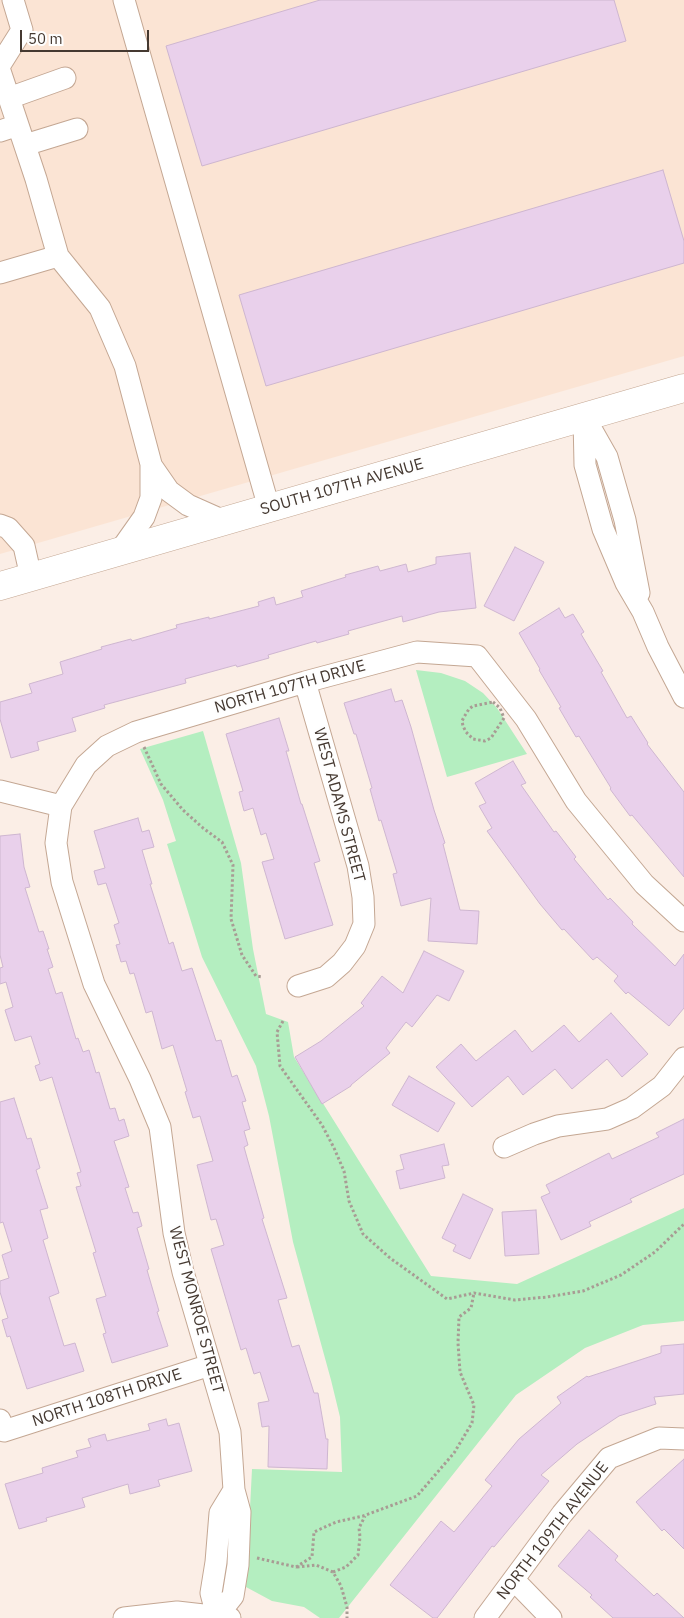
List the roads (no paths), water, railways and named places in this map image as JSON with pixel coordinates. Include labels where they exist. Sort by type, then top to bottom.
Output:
[{"type":"main road","name":"SOUTH 107TH AVENUE","points":[[0,586],[684,388]]},
{"type":"street","points":[[12,0],[22,30],[2,79],[9,128],[25,145],[58,256],[100,308],[125,366],[151,464],[151,498],[144,517],[120,552]]},
{"type":"street","points":[[124,0],[269,508]]},
{"type":"street","points":[[2,79],[65,78]]},
{"type":"street","points":[[25,145],[77,129]]},
{"type":"street","points":[[0,273],[58,256]]},
{"type":"street","points":[[584,418],[585,465],[603,529],[626,583],[684,697]]},
{"type":"street","points":[[151,464],[169,491],[188,504],[224,522]]},
{"type":"street","points":[[0,525],[8,528],[24,546],[31,577]]},
{"type":"street","name":"NORTH 107TH DRIVE","points":[[107,746],[136,732],[305,682],[417,652],[477,656],[526,718],[576,801],[644,884],[684,921]]},
{"type":"street","name":"WEST ADAMS STREET","points":[[298,986],[326,977],[342,963],[355,946],[364,924],[364,897],[358,866],[305,682]]},
{"type":"street","name":"WEST MONROE STREET","points":[[107,746],[86,765],[61,806],[56,843],[62,882],[94,984],[140,1079],[160,1127],[174,1233],[183,1272],[230,1432],[234,1490],[240,1512],[238,1565],[233,1596],[225,1617]]},
{"type":"street","points":[[0,791],[61,806]]},
{"type":"street","points":[[504,1147],[550,1128],[607,1119],[632,1108],[662,1086],[684,1058]]},
{"type":"street","name":"NORTH 108TH DRIVE","points":[[2,1425],[210,1365]]},
{"type":"street","name":"NORTH 109TH AVENUE","points":[[485,1618],[562,1514],[609,1458],[659,1438],[684,1439]]},
{"type":"street","points":[[514,1580],[551,1618]]},
{"type":"street","points":[[124,1618],[177,1612],[225,1617]]}]
